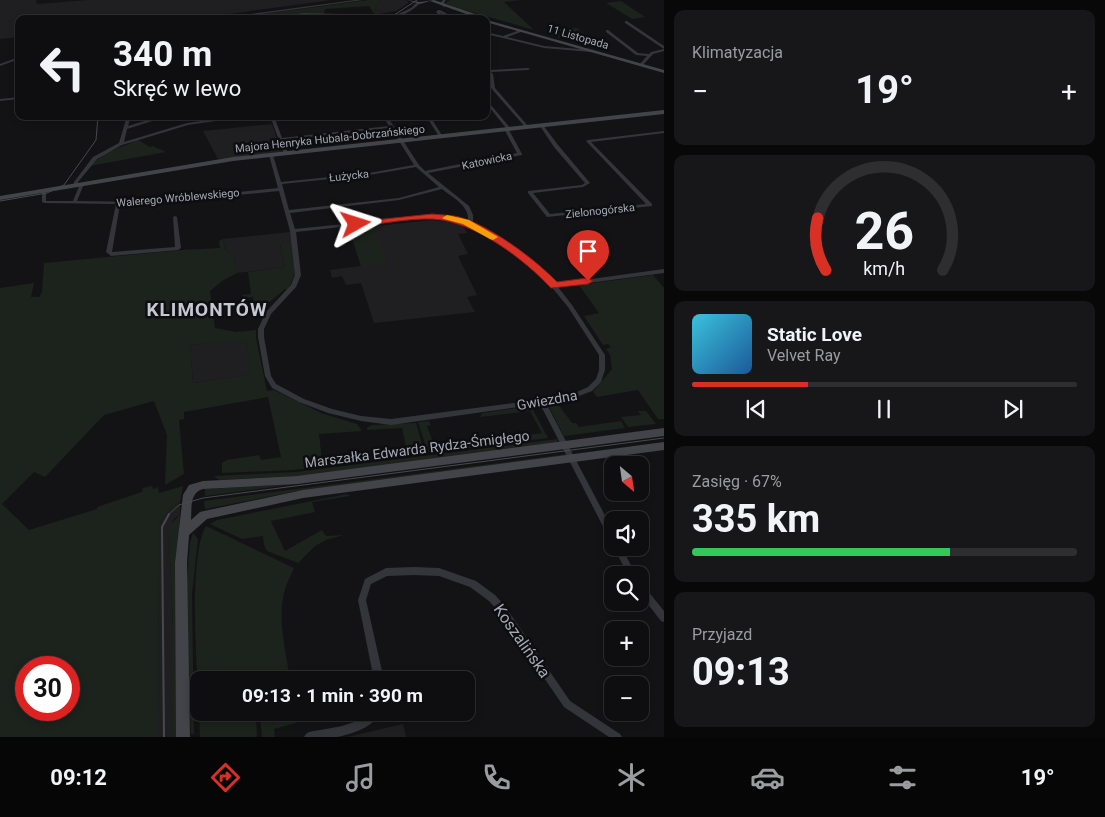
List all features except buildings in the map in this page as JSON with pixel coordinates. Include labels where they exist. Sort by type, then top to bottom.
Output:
[{"type":"main road","points":[[409,0],[418,3]]},
{"type":"street","points":[[235,15],[349,0]]},
{"type":"street","points":[[248,15],[362,0]]},
{"type":"street","points":[[424,3],[430,0]]},
{"type":"street","name":"11 Listopada","points":[[430,0],[471,15]]},
{"type":"street","points":[[444,6],[442,3],[445,0]]},
{"type":"street","points":[[386,15],[412,10],[418,3],[424,3],[464,15]]},
{"type":"street","points":[[439,11],[441,15]]},
{"type":"street","points":[[439,11],[448,15]]},
{"type":"street","points":[[295,15],[340,15]]},
{"type":"street","name":"11 Listopada","points":[[490,21],[642,64]]},
{"type":"street","name":"11 Listopada","points":[[490,21],[664,70]]},
{"type":"street","points":[[626,22],[664,49]]},
{"type":"street","points":[[503,38],[520,31]]},
{"type":"street","points":[[607,31],[637,54],[650,55]]},
{"type":"street","points":[[490,34],[544,47],[591,51]]},
{"type":"street","points":[[642,64],[650,55],[664,49]]},
{"type":"street","points":[[0,65],[15,59]]},
{"type":"street","points":[[490,70],[528,69]]},
{"type":"street","points":[[490,79],[493,88],[527,127]]},
{"type":"street","points":[[0,100],[15,98]]},
{"type":"street","points":[[490,105],[508,129]]},
{"type":"street","name":"Majora Henryka Hubala-Dobrzańskiego","points":[[0,198],[217,161],[664,112]]},
{"type":"street","points":[[121,144],[128,120]]},
{"type":"street","points":[[126,128],[153,120]]},
{"type":"street","points":[[74,203],[79,185],[76,182],[92,161],[121,144],[187,124],[218,120]]},
{"type":"street","points":[[274,120],[286,153]]},
{"type":"street","points":[[388,120],[417,166],[467,207],[471,215],[470,224]]},
{"type":"street","points":[[431,120],[441,136]]},
{"type":"street","name":"Zielonogórska","points":[[542,126],[556,146],[588,183],[583,186],[530,192],[549,216],[650,205],[588,141],[664,132]]},
{"type":"street","points":[[281,139],[392,127]]},
{"type":"street","name":"Katowicka","points":[[425,172],[520,154],[508,129]]},
{"type":"street","name":"Gwiezdna","points":[[271,155],[293,232],[298,267],[297,280],[289,292],[268,314],[261,329],[268,376],[274,386],[345,417],[365,421],[391,422],[569,398],[583,393],[599,380],[602,370],[602,358],[599,350],[554,286],[543,274],[515,252],[488,233],[470,224],[457,219],[432,216],[293,232]]},
{"type":"street","name":"Łużycka","points":[[280,186],[417,166]]},
{"type":"street","name":"Walerego Wróblewskiego","points":[[44,191],[44,202],[118,204],[280,186]]},
{"type":"street","points":[[288,212],[399,199],[443,187]]},
{"type":"street","points":[[118,204],[109,252],[111,254],[178,248],[175,217]]},
{"type":"street","points":[[554,286],[664,271]]},
{"type":"street","points":[[542,402],[604,520]]},
{"type":"street","name":"Marszałka Edwarda Rydza-Śmigłego","points":[[182,737],[181,600],[188,495],[193,488],[203,485],[316,478],[664,432]]},
{"type":"street","name":"Marszałka Edwarda Rydza-Śmigłego","points":[[204,515],[303,494],[664,446]]},
{"type":"street","points":[[184,533],[204,515],[187,505]]},
{"type":"street","name":"Koszalińska","points":[[377,671],[362,600],[368,582],[386,572],[439,572],[473,584],[492,598],[567,704],[617,737]]},
{"type":"street","points":[[649,599],[664,618]]},
{"type":"street","points":[[309,737],[357,727],[368,721]]},
{"type":"shaded area","points":[[0,0],[36,0],[37,4],[88,0],[332,0],[221,15],[15,15],[15,37],[0,39]]},
{"type":"shaded area","points":[[369,0],[380,0],[374,10],[384,13],[375,15],[369,6],[325,9],[324,14],[256,15]]},
{"type":"shaded area","points":[[380,0],[405,0],[408,3],[396,11],[384,13],[374,10]]},
{"type":"shaded area","points":[[450,0],[521,0],[504,2],[534,30],[490,17],[490,15],[482,15],[445,3]]},
{"type":"shaded area","points":[[621,1],[645,17],[632,19],[606,3]]},
{"type":"shaded area","points":[[577,28],[604,50],[550,35],[563,34],[559,29]]},
{"type":"shaded area","points":[[272,124],[281,152],[218,159],[203,131]]},
{"type":"shaded area","points":[[138,140],[150,147],[153,146],[166,152],[90,166],[104,154]]},
{"type":"shaded area","points":[[432,220],[462,224],[467,233],[458,234],[468,254],[458,256],[477,295],[467,297],[475,312],[374,323],[361,283],[346,285],[342,276],[332,278],[330,270],[361,266],[349,229]]},
{"type":"shaded area","points":[[373,226],[388,263],[361,266],[349,229]]},
{"type":"shaded area","points":[[290,232],[292,243],[280,245],[285,267],[237,273],[234,256],[225,250],[223,239]]},
{"type":"shaded area","points":[[223,239],[225,250],[234,256],[237,273],[222,281],[210,291],[215,328],[236,332],[256,330],[267,391],[274,390],[321,413],[357,424],[362,431],[319,434],[322,461],[329,460],[330,466],[292,470],[222,473],[222,463],[227,460],[259,455],[261,460],[281,457],[268,397],[184,412],[184,419],[179,420],[184,474],[165,485],[167,435],[154,401],[104,415],[45,477],[34,472],[2,504],[29,530],[97,509],[97,507],[142,492],[143,488],[151,486],[154,489],[158,487],[159,493],[183,486],[180,502],[172,507],[159,524],[158,737],[0,737],[0,288],[34,283],[31,297],[39,297],[42,292],[44,263],[220,248],[219,241]],"holes":[[[247,340],[250,375],[193,383],[190,345]]]},
{"type":"shaded area","points":[[292,243],[295,274],[288,290],[285,289],[266,305],[255,306],[253,297],[243,298],[242,295],[251,294],[248,272],[285,267],[280,244]]},
{"type":"shaded area","points":[[653,275],[664,288],[664,419],[658,419],[638,390],[597,397],[593,392],[612,369],[610,355],[606,349],[611,347],[608,344],[603,345],[584,316],[599,313],[579,285]]},
{"type":"shaded area","points":[[247,339],[251,375],[193,383],[190,345]]},
{"type":"shaded area","points":[[557,403],[572,423],[576,423],[579,427],[621,421],[625,428],[564,436],[549,407],[551,404]]},
{"type":"shaded area","points":[[531,406],[548,438],[481,446],[479,442],[542,433],[530,411],[480,417],[482,413]]},
{"type":"shaded area","points":[[638,411],[646,411],[656,424],[628,427],[621,417],[641,415]]},
{"type":"shaded area","points":[[429,421],[431,425],[427,426],[435,448],[476,443],[478,447],[428,453],[418,422]]},
{"type":"shaded area","points":[[416,423],[425,454],[333,465],[332,460],[407,452],[402,428],[367,430],[367,428],[371,425]]},
{"type":"shaded area","points":[[558,439],[557,443],[314,475],[220,480],[213,476],[296,472]]},
{"type":"shaded area","points":[[568,454],[298,491],[205,509],[204,501]]},
{"type":"shaded area","points":[[366,474],[205,496],[205,489],[277,485]]},
{"type":"shaded area","points":[[347,494],[350,496],[312,502],[315,512],[271,521],[285,551],[322,530],[326,536],[344,535],[326,540],[315,546],[298,563],[267,551],[263,536],[242,539],[210,524],[217,520]]},
{"type":"shaded area","points":[[180,502],[180,514],[174,519],[169,533],[173,628],[173,737],[158,737],[159,524],[172,507]]},
{"type":"shaded area","points":[[180,514],[177,564],[177,737],[173,737],[173,628],[169,533],[171,525]]},
{"type":"shaded area","points":[[206,526],[294,568],[286,586],[282,609],[283,633],[289,671],[197,671],[195,586],[200,541]]},
{"type":"shaded area","points":[[193,533],[198,539],[192,594],[193,671],[190,671],[190,712],[185,605],[190,543]]},
{"type":"shaded area","points":[[190,721],[194,721],[194,734],[191,734]]},
{"type":"shaded area","points":[[199,721],[256,721],[257,735],[255,737],[200,737]]},
{"type":"shaded area","points":[[260,721],[296,721],[296,723],[274,729],[275,737],[262,737]]},
{"type":"shaded area","points":[[403,724],[406,737],[347,737]]},
{"type":"tram line","points":[[394,15],[417,0]]},
{"type":"tram line","points":[[0,201],[47,193],[64,185],[96,140],[98,120]]},
{"type":"tram line","points":[[169,514],[179,505],[203,498],[664,438]]},
{"type":"tram line","points":[[164,737],[162,527],[169,514]]},
{"type":"slow traffic","points":[[447,218],[466,222],[484,230],[493,237]]},
{"type":"district","name":"KLIMONTÓW","points":[[207,309]]},
{"type":"route","points":[[356,224],[432,216],[457,219],[488,233],[543,274],[554,286],[588,281]]}]
